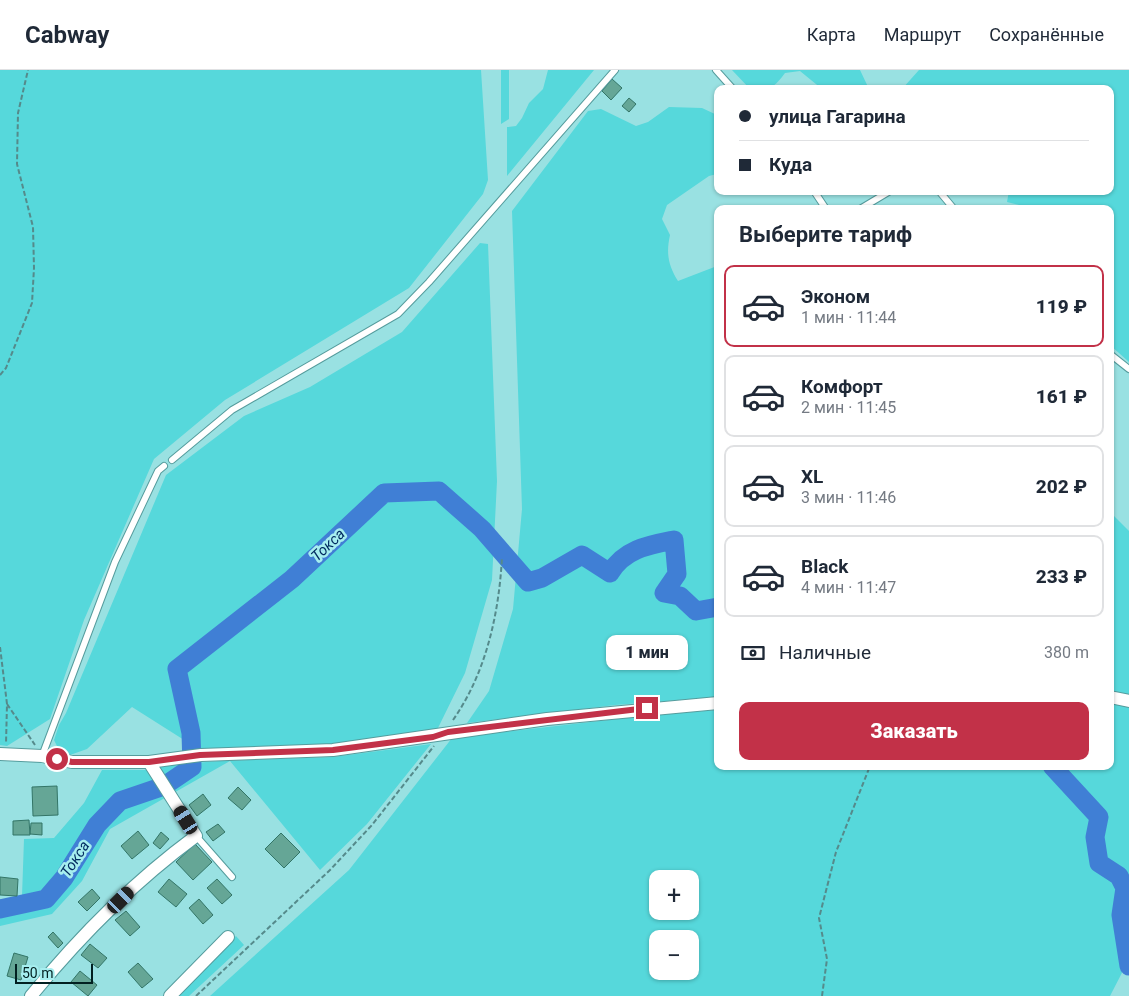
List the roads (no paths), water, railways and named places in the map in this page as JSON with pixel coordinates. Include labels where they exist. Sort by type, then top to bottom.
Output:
[{"type":"street","points":[[1114,698],[1129,701]]},
{"type":"street","points":[[3,754],[42,756],[72,762],[149,762],[200,755],[333,750],[547,719],[714,703]]},
{"type":"street","points":[[31,996],[51,972],[134,887],[165,859],[196,836],[149,762]]},
{"type":"street","points":[[170,996],[228,937]]},
{"type":"lane","points":[[172,460],[232,410],[398,314],[435,275],[615,70]]},
{"type":"lane","points":[[716,70],[729,85]]},
{"type":"lane","points":[[867,205],[883,195]]},
{"type":"lane","points":[[942,195],[951,205]]},
{"type":"lane","points":[[1114,357],[1129,369]]},
{"type":"lane","points":[[42,756],[115,562],[158,471],[164,466]]},
{"type":"lane","points":[[196,836],[232,877]]},
{"type":"waterway","name":"Токса","points":[[0,909],[46,899],[64,878],[97,825],[120,801],[164,786],[192,767],[191,733],[177,669],[292,579],[384,493],[439,491],[482,529],[528,582],[542,578],[582,555],[610,573],[622,558],[630,553],[646,546],[674,540],[677,574],[664,593],[680,596],[696,611],[714,608]]},
{"type":"waterway","name":"Токса","points":[[1056,770],[1099,817],[1095,837],[1099,863],[1119,876],[1125,888],[1121,915],[1129,966]]}]
